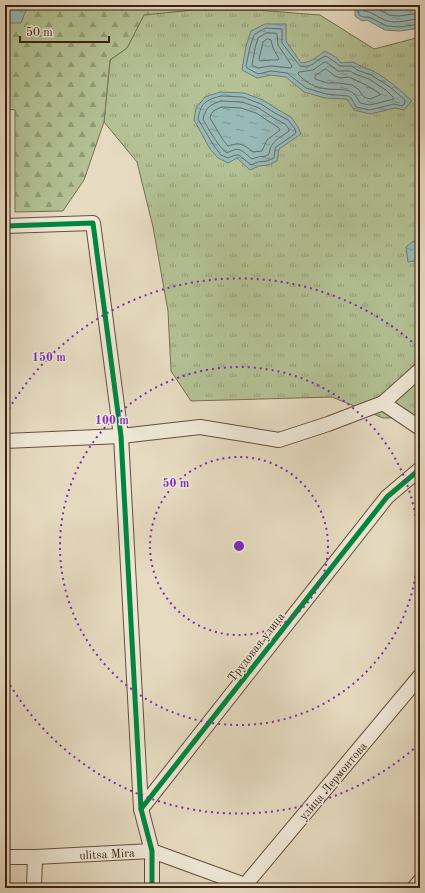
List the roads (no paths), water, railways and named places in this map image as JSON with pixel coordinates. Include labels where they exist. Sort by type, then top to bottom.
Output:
[{"type":"street","points":[[5,226],[93,223],[121,436],[141,809],[152,851],[152,888]]},
{"type":"street","points":[[5,440],[121,436],[200,427],[279,440],[328,424],[383,403],[420,370]]},
{"type":"street","points":[[383,403],[420,428]]},
{"type":"street","name":"Трудовая улица","points":[[141,809],[387,497],[420,469]]},
{"type":"street","name":"улица Лермонтова","points":[[247,886],[420,676]]},
{"type":"street","name":"ulitsa Mira","points":[[5,857],[35,857],[152,851],[247,886]]},
{"type":"street","points":[[34,888],[35,857]]},
{"type":"street","points":[[414,888],[420,881]]},
{"type":"water","points":[[5,5],[28,5],[21,23],[5,23]]},
{"type":"water","points":[[355,5],[420,5],[420,28],[400,31],[385,30],[367,20],[362,21],[355,16]]},
{"type":"water","points":[[265,24],[286,24],[286,41],[301,63],[317,57],[325,51],[337,58],[341,63],[353,62],[373,71],[394,85],[412,101],[404,110],[395,108],[370,114],[354,110],[347,99],[325,98],[304,92],[286,77],[271,75],[257,78],[242,70],[246,46],[251,31]]},
{"type":"water","points":[[220,92],[244,93],[263,100],[291,117],[301,134],[279,149],[277,161],[268,165],[259,166],[250,170],[237,158],[228,163],[218,158],[210,149],[194,120],[196,108],[205,97]]},
{"type":"water","points":[[420,239],[420,260],[408,262],[406,247],[412,242]]}]
